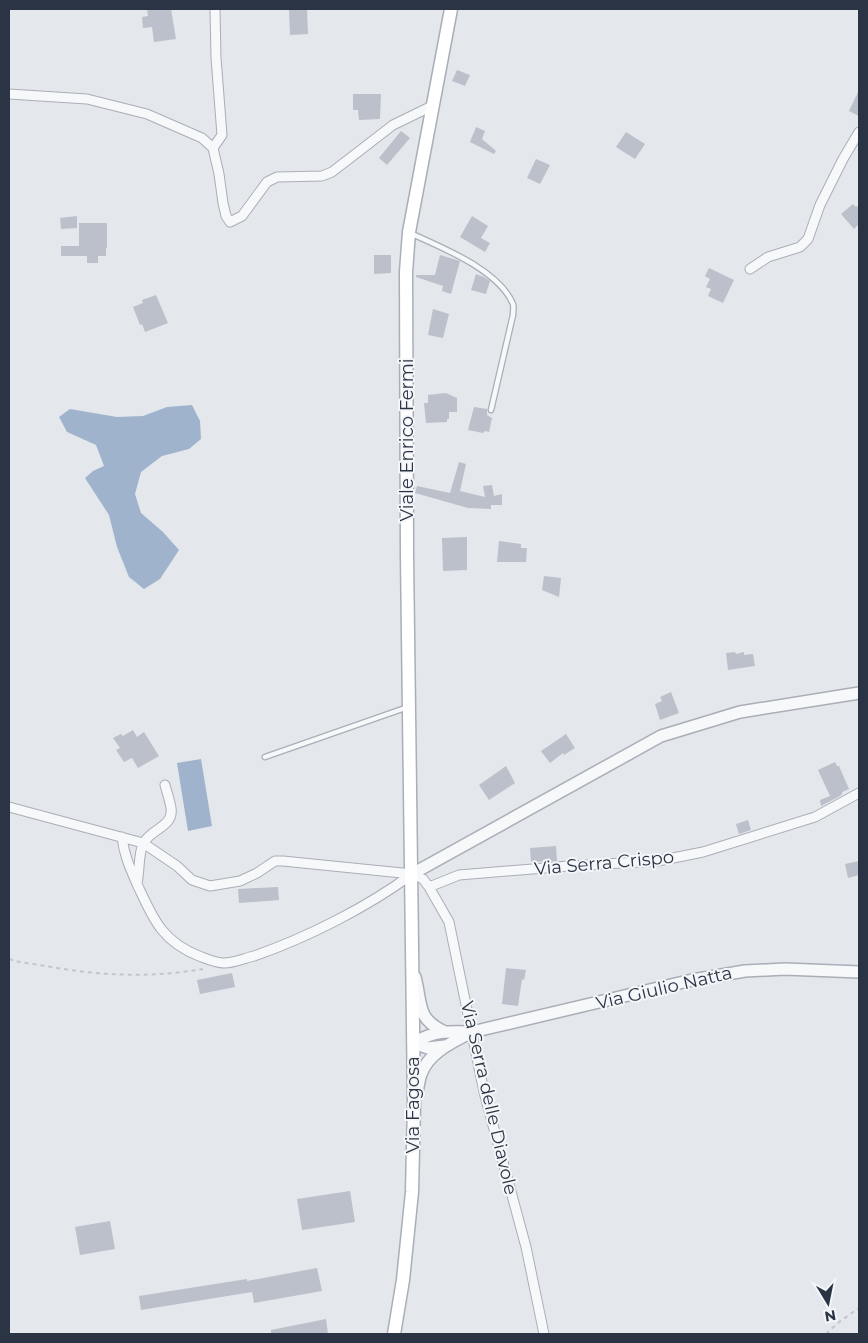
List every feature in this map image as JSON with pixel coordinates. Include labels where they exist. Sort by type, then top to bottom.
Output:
[{"type":"main road","name":"Viale Enrico Fermi","points":[[412,874],[406,301],[409,232],[451,9]]},
{"type":"main road","name":"Via Fagosa","points":[[394,1334],[403,1280],[412,1192],[414,1104],[412,874]]},
{"type":"street","points":[[213,148],[222,135],[216,58],[215,9]]},
{"type":"street","points":[[9,94],[87,99],[147,114],[202,138],[213,148],[223,203],[226,216],[230,222],[242,216],[267,182],[277,177],[322,176],[332,172],[393,126],[432,106]]},
{"type":"street","points":[[750,269],[768,257],[800,247],[808,240],[824,198],[859,132]]},
{"type":"street","points":[[122,837],[124,852],[148,911],[173,942],[192,953],[208,959],[225,963],[241,960],[274,949],[325,925],[392,889],[412,874],[661,736],[740,712],[859,693]]},
{"type":"street","points":[[137,883],[140,853],[144,843],[151,833],[168,822],[172,811],[166,785]]},
{"type":"street","name":"Via Serra Crispo","points":[[429,887],[459,875],[658,861],[703,852],[815,817],[859,793]]},
{"type":"street","points":[[9,807],[144,843],[177,866],[192,880],[210,886],[240,881],[275,861],[412,874]]},
{"type":"street","name":"Via Serra delle Diavole","points":[[412,874],[423,879],[449,922],[484,1092],[526,1247],[544,1334]]},
{"type":"street","name":"Via Giulio Natta","points":[[472,1032],[692,980],[745,970],[785,969],[859,972]]},
{"type":"street","points":[[413,972],[420,994],[422,1013],[431,1026],[443,1031]]},
{"type":"street","points":[[413,1044],[427,1035],[443,1031],[472,1032]]},
{"type":"street","points":[[414,1104],[422,1073],[430,1059],[446,1045],[472,1032]]},
{"type":"street","points":[[413,1044],[428,1048],[446,1045]]},
{"type":"lane","points":[[409,232],[489,274],[513,304],[513,315],[491,410]]},
{"type":"lane","points":[[265,757],[410,706]]},
{"type":"path","points":[[9,959],[68,970],[110,975],[140,975],[197,970],[225,963]]},
{"type":"path","points":[[826,1334],[859,1308]]},
{"type":"water","points":[[192,405],[200,421],[201,439],[189,449],[162,456],[141,472],[135,494],[141,513],[163,532],[179,550],[160,579],[144,589],[129,577],[117,547],[109,515],[85,478],[93,471],[104,466],[96,445],[67,432],[59,417],[70,409],[117,417],[143,416],[167,407]]},
{"type":"water","points":[[201,759],[212,826],[188,831],[177,763]]},
{"type":"building","points":[[147,9],[171,9],[176,39],[154,42],[152,27],[143,28],[142,17],[148,16]]},
{"type":"building","points":[[289,9],[307,9],[308,34],[290,35]]},
{"type":"building","points":[[457,70],[470,75],[465,86],[452,81]]},
{"type":"building","points":[[859,90],[859,116],[849,111]]},
{"type":"building","points":[[353,94],[381,94],[380,119],[359,120],[358,110],[353,110]]},
{"type":"building","points":[[476,127],[485,131],[482,139],[496,151],[494,154],[470,142]]},
{"type":"building","points":[[401,131],[410,138],[387,165],[379,158]]},
{"type":"building","points":[[626,132],[645,144],[635,159],[616,147]]},
{"type":"building","points":[[536,159],[550,165],[540,184],[527,178]]},
{"type":"building","points":[[853,204],[856,207],[859,205],[859,224],[854,229],[841,214]]},
{"type":"building","points":[[77,216],[77,228],[61,229],[60,218]]},
{"type":"building","points":[[472,216],[488,226],[481,238],[490,243],[485,252],[460,237]]},
{"type":"building","points":[[79,223],[107,223],[106,256],[98,256],[98,263],[87,263],[87,256],[61,256],[61,246],[79,246]]},
{"type":"building","points":[[374,255],[391,255],[391,273],[374,274]]},
{"type":"building","points":[[440,255],[460,261],[451,294],[442,291],[443,286],[416,277],[416,275],[435,275]]},
{"type":"building","points":[[709,268],[734,280],[723,303],[708,296],[711,289],[706,287],[710,279],[705,276]]},
{"type":"building","points":[[476,274],[490,281],[486,294],[471,290]]},
{"type":"building","points":[[156,295],[168,323],[145,332],[133,307],[143,303],[142,300]]},
{"type":"building","points":[[433,309],[449,314],[443,338],[428,335]]},
{"type":"building","points":[[446,393],[457,398],[457,412],[449,412],[447,422],[426,423],[424,403],[428,403],[428,395]]},
{"type":"building","points":[[474,407],[487,409],[487,415],[492,418],[489,432],[485,431],[483,433],[468,430]]},
{"type":"building","points":[[459,462],[466,464],[460,491],[485,497],[483,486],[492,485],[494,496],[502,494],[502,505],[491,505],[491,509],[468,508],[415,493],[417,486],[450,493]]},
{"type":"building","points":[[467,537],[467,570],[443,571],[442,538]]},
{"type":"building","points":[[499,541],[521,544],[521,548],[527,548],[526,562],[497,562]]},
{"type":"building","points":[[544,576],[561,578],[559,597],[542,590]]},
{"type":"building","points":[[735,652],[736,654],[744,652],[744,655],[753,654],[755,666],[728,670],[726,653]]},
{"type":"building","points":[[671,692],[679,713],[660,720],[655,704],[662,701],[660,697]]},
{"type":"building","points":[[133,730],[137,737],[144,732],[159,756],[138,768],[132,758],[124,762],[116,750],[120,748],[113,738],[121,734],[123,736]]},
{"type":"building","points":[[566,734],[575,748],[564,755],[563,753],[550,763],[541,751]]},
{"type":"building","points":[[835,762],[839,766],[849,789],[821,806],[820,800],[830,796],[818,770]]},
{"type":"building","points":[[506,766],[515,783],[489,800],[479,785]]},
{"type":"building","points":[[748,820],[751,830],[739,834],[736,824]]},
{"type":"building","points":[[556,846],[557,861],[531,862],[530,848]]},
{"type":"building","points":[[859,861],[859,875],[848,878],[845,864]]},
{"type":"building","points":[[278,887],[279,900],[239,903],[238,889]]},
{"type":"building","points":[[506,968],[526,970],[524,980],[522,979],[518,1006],[502,1004]]},
{"type":"building","points":[[232,973],[235,987],[200,994],[197,980]]},
{"type":"building","points":[[350,1191],[355,1222],[302,1230],[297,1199]]},
{"type":"building","points":[[110,1221],[115,1249],[80,1255],[75,1227]]},
{"type":"building","points":[[317,1268],[322,1291],[254,1303],[252,1292],[141,1310],[139,1296],[247,1279],[247,1281]]},
{"type":"building","points":[[326,1319],[328,1334],[271,1334],[271,1330]]}]
